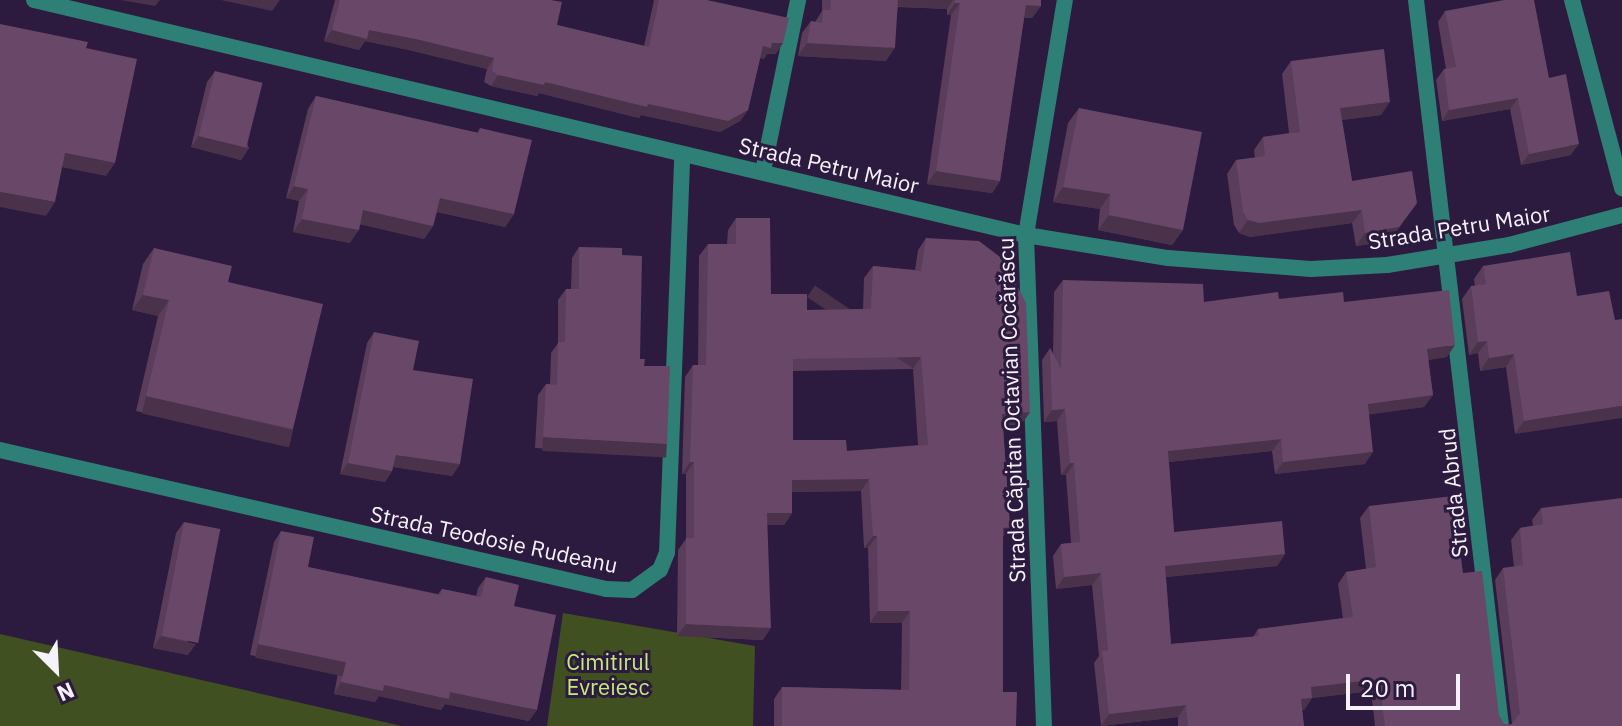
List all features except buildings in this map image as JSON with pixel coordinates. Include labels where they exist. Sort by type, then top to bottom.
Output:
[{"type":"street","name":"Strada Petru Maior","points":[[34,0],[1026,235],[1168,258],[1311,269],[1387,265],[1547,237],[1622,215]]},
{"type":"street","points":[[763,171],[798,0]]},
{"type":"street","name":"Strada Căpitan Octavian Cocărăscu","points":[[1044,726],[1026,235],[1065,0]]},
{"type":"street","name":"Strada Abrud","points":[[1416,0],[1501,726]]},
{"type":"street","points":[[1572,0],[1622,188]]},
{"type":"street","name":"Strada Teodosie Rudeanu","points":[[0,450],[606,589],[632,590],[660,570],[667,553],[682,154]]},
{"type":"green space","name":"Cimitirul Evreiesc","points":[[563,613],[755,646],[753,726],[547,726]]},
{"type":"green space","points":[[0,634],[402,726],[0,726]]}]
